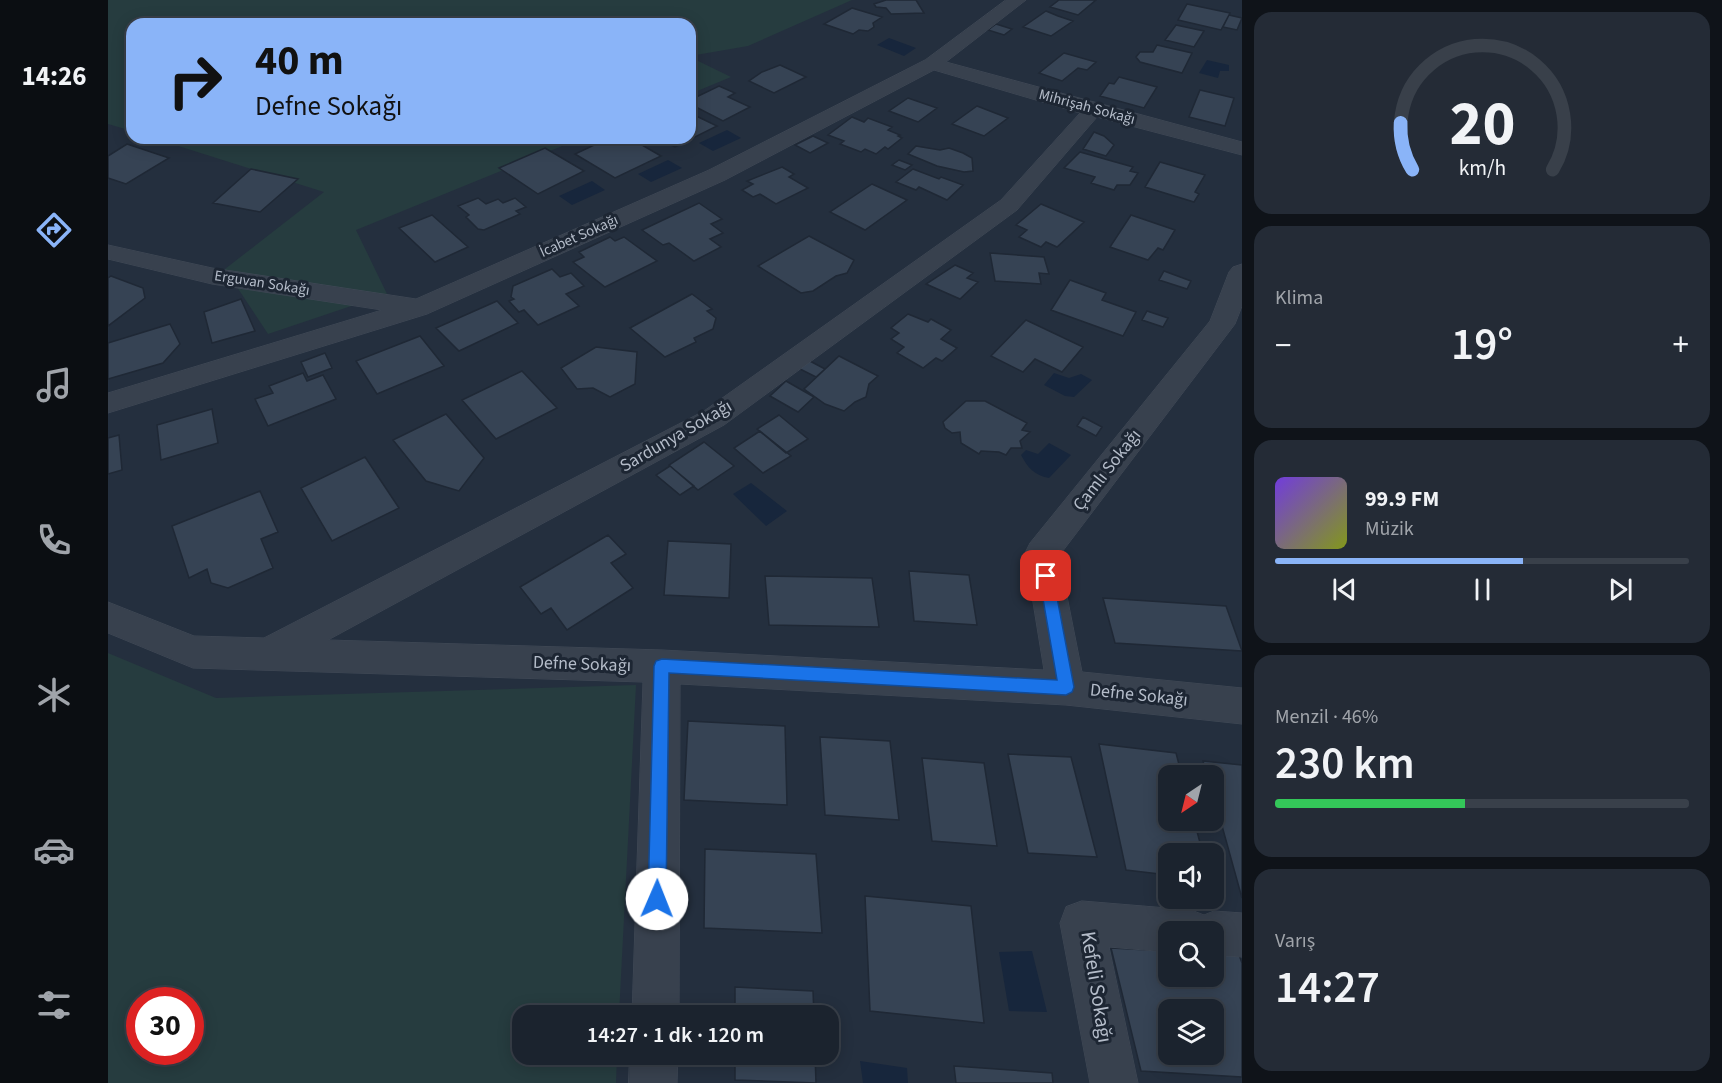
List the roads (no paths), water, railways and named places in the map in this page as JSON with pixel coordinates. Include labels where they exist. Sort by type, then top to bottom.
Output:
[{"type":"street","name":"İcabet Sokağı","points":[[108,403],[418,308],[717,174],[932,64],[1017,0]]},
{"type":"street","name":"Mihrişah Sokağı","points":[[932,64],[1242,149]]},
{"type":"street","name":"Sardunya Sokağı","points":[[269,654],[714,418],[1009,206],[1093,110]]},
{"type":"street","name":"Erguvan Sokağı","points":[[108,252],[212,276],[418,308]]},
{"type":"street","name":"Çamlı Sokağı","points":[[1066,687],[1042,553],[1222,324],[1242,272]]},
{"type":"street","name":"Defne Sokağı","points":[[108,616],[194,651],[662,666],[1066,687],[1242,706]]},
{"type":"street","points":[[655,1005],[662,666]]},
{"type":"street","name":"Kefeli Sokağı","points":[[1114,1083],[1082,923],[1158,929]]},
{"type":"street","points":[[1224,934],[1242,935]]},
{"type":"street","points":[[653,1083],[654,1065]]},
{"type":"water","points":[[889,38],[916,48],[904,56],[877,45]]},
{"type":"water","points":[[1207,60],[1229,65],[1229,71],[1220,71],[1218,78],[1199,73]]},
{"type":"water","points":[[727,130],[741,138],[713,151],[699,143]]},
{"type":"water","points":[[668,160],[682,168],[651,182],[638,174]]},
{"type":"water","points":[[592,181],[605,190],[572,205],[559,196]]},
{"type":"water","points":[[1054,373],[1069,378],[1081,374],[1092,380],[1074,397],[1065,396],[1044,385]]},
{"type":"water","points":[[1049,443],[1071,455],[1049,478],[1032,470],[1021,455],[1026,450],[1038,454]]},
{"type":"water","points":[[751,483],[787,511],[766,526],[733,494]]},
{"type":"water","points":[[1032,951],[1047,1012],[1009,1011],[999,952]]},
{"type":"water","points":[[860,1061],[907,1068],[908,1083],[863,1083]]}]
